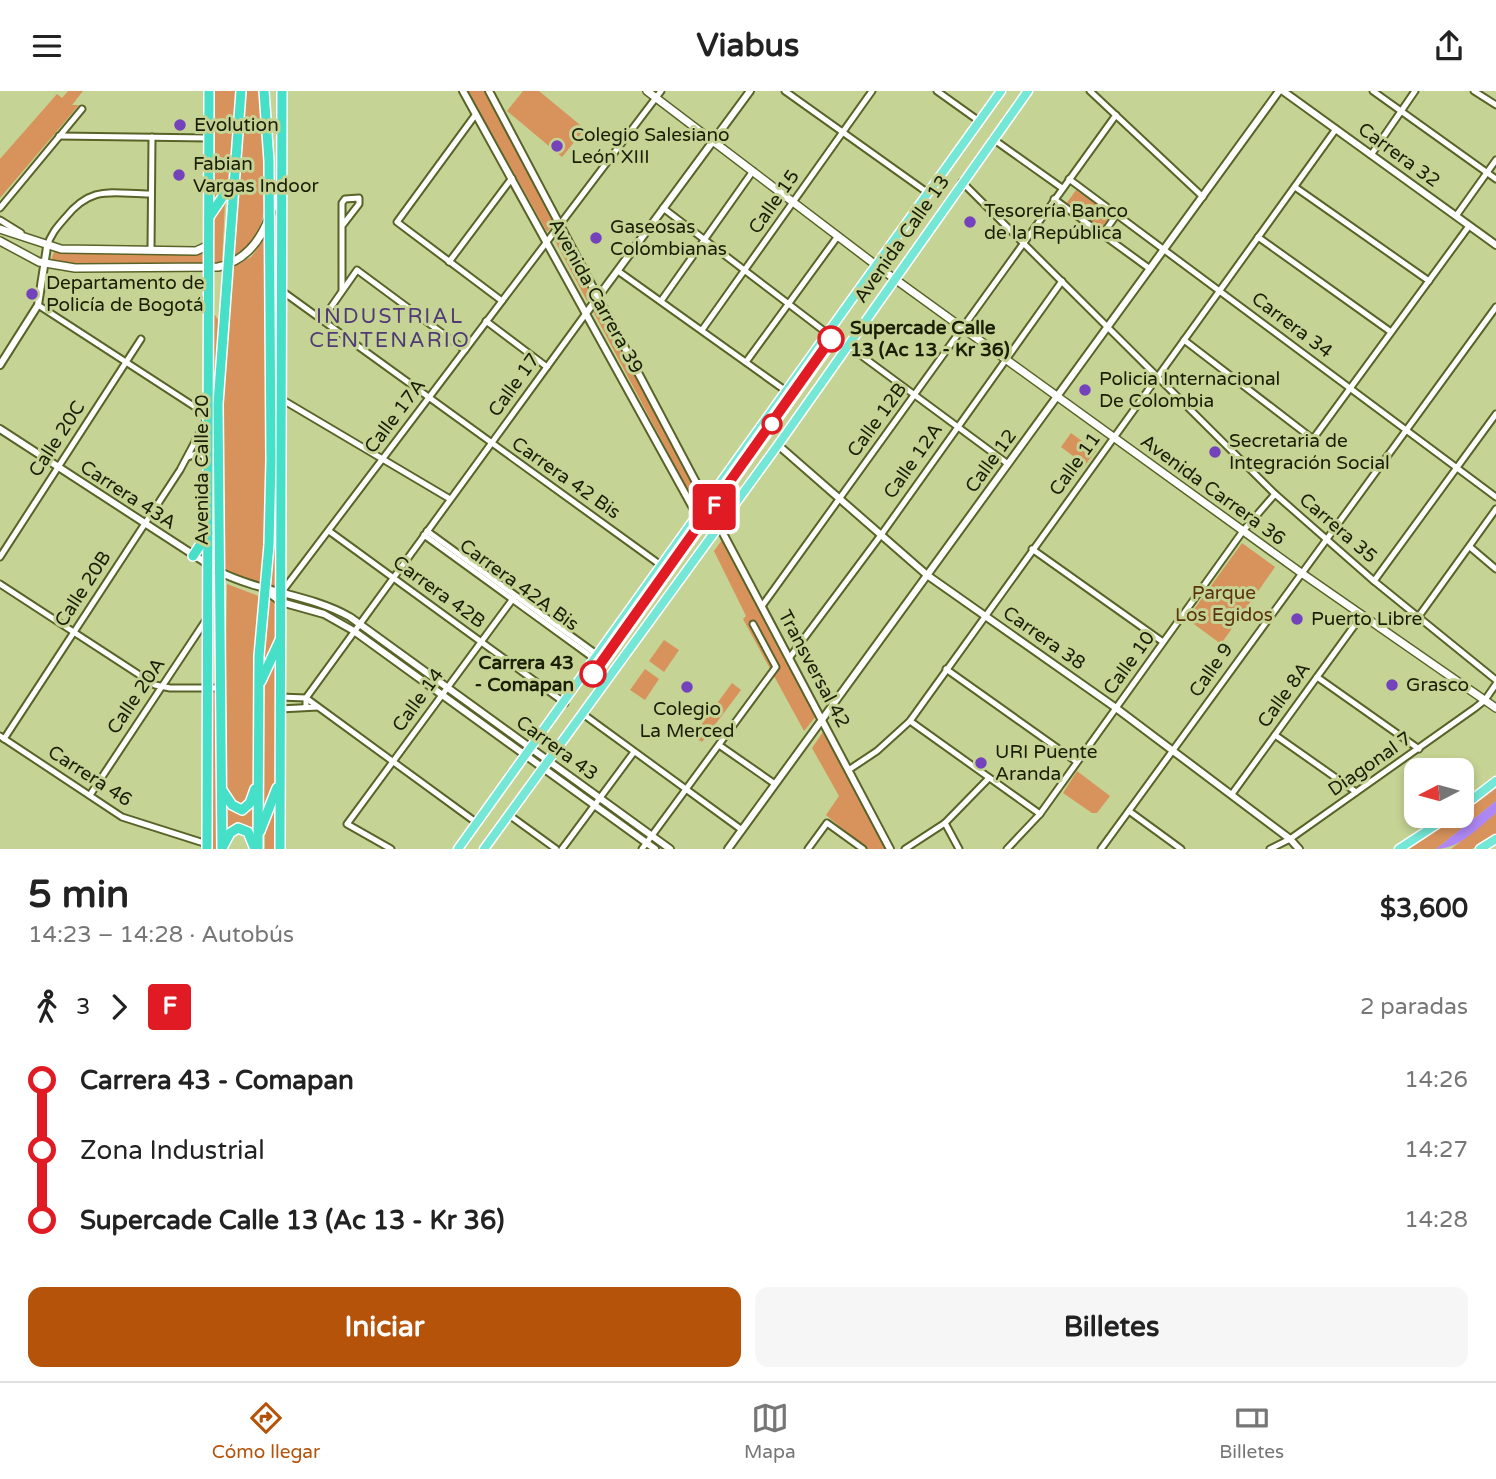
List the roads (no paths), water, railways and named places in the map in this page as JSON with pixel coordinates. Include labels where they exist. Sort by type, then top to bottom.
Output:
[{"type":"highway","name":"Avenida Calle 20","points":[[209,91],[209,313],[220,572],[222,849]]},
{"type":"highway","name":"Avenida Calle 20","points":[[207,847],[209,459],[241,91]]},
{"type":"highway","points":[[256,849],[259,686],[271,460],[268,146],[264,91]]},
{"type":"highway","points":[[279,849],[282,91]]},
{"type":"highway","points":[[268,146],[281,180]]},
{"type":"highway","points":[[209,217],[226,196],[234,178]]},
{"type":"highway","points":[[269,256],[282,246]]},
{"type":"highway","points":[[209,313],[223,312]]},
{"type":"highway","points":[[271,460],[281,469]]},
{"type":"highway","points":[[193,556],[209,531]]},
{"type":"highway","points":[[209,593],[220,582]]},
{"type":"highway","points":[[259,686],[281,636]]},
{"type":"highway","points":[[209,652],[220,683]]},
{"type":"highway","points":[[221,788],[232,806],[242,810],[250,803],[258,778]]},
{"type":"highway","points":[[258,836],[280,782]]},
{"type":"highway","points":[[222,849],[230,833],[238,828],[248,832],[256,849]]},
{"type":"main road","name":"Avenida Carrera 36","points":[[648,91],[659,94],[713,141],[876,265],[1300,572],[1496,708]]},
{"type":"main road","name":"Avenida Calle 13","points":[[458,849],[708,504],[1001,91]]},
{"type":"main road","name":"Avenida Calle 13","points":[[484,849],[778,445],[1028,91]]},
{"type":"main road","points":[[2,243],[43,263],[85,269],[209,269],[226,266],[254,246],[269,218],[281,180]]},
{"type":"main road","points":[[0,229],[45,246],[84,251],[199,251],[209,245]]},
{"type":"main road","points":[[1474,798],[1496,781]]},
{"type":"main road","points":[[1399,849],[1431,828]]},
{"type":"main road","points":[[1480,849],[1496,839]]},
{"type":"street","name":"Avenida Carrera 39","points":[[463,91],[548,240],[698,517]]},
{"type":"street","name":"Calle 17","points":[[306,698],[750,91]]},
{"type":"street","points":[[785,91],[928,193]]},
{"type":"street","name":"Calle 15","points":[[702,330],[872,91]]},
{"type":"street","points":[[937,91],[979,121]]},
{"type":"street","points":[[1090,91],[1203,197]]},
{"type":"street","name":"Carrera 32","points":[[1281,91],[1496,246]]},
{"type":"street","name":"Calle 12","points":[[728,849],[1281,91]]},
{"type":"street","points":[[1373,91],[1496,180]]},
{"type":"street","points":[[1371,155],[1415,91]]},
{"type":"street","points":[[1475,91],[1496,105]]},
{"type":"street","name":"Avenida Carrera 39","points":[[491,93],[708,504]]},
{"type":"street","name":"Calle 17A","points":[[281,598],[382,459],[659,94]]},
{"type":"street","points":[[2,203],[82,109]]},
{"type":"street","points":[[476,114],[397,222],[502,301]]},
{"type":"street","name":"Calle 12B","points":[[762,606],[1116,115]]},
{"type":"street","name":"Calle 11","points":[[850,769],[877,751],[910,721],[1336,129]]},
{"type":"street","points":[[59,136],[209,138]]},
{"type":"street","points":[[151,250],[152,137]]},
{"type":"street","points":[[993,139],[1062,188]]},
{"type":"street","points":[[1455,216],[1496,160]]},
{"type":"street","points":[[661,301],[753,171]]},
{"type":"street","points":[[449,262],[512,177]]},
{"type":"street","name":"Carrera 34","points":[[1069,179],[1496,497]]},
{"type":"street","name":"Carrera 35","points":[[962,182],[1275,494],[1374,581],[1496,682]]},
{"type":"street","points":[[1295,187],[1429,281]]},
{"type":"street","points":[[0,366],[38,305],[45,246],[77,202],[94,193],[151,194]]},
{"type":"street","points":[[342,226],[359,204],[359,198],[343,200],[342,226],[342,292]]},
{"type":"street","points":[[1054,199],[1150,269]]},
{"type":"street","points":[[663,208],[828,334]]},
{"type":"street","points":[[1103,234],[1117,214]]},
{"type":"street","points":[[0,220],[45,246]]},
{"type":"street","points":[[1184,340],[1313,439],[1469,226]]},
{"type":"street","points":[[747,362],[838,236]]},
{"type":"street","points":[[1258,237],[1391,332]]},
{"type":"street","points":[[322,320],[357,270],[465,350]]},
{"type":"street","points":[[618,271],[788,392]]},
{"type":"street","name":"Calle 12A","points":[[790,657],[881,535],[1062,281]]},
{"type":"street","name":"Carrera 42 Bis","points":[[282,291],[663,566]]},
{"type":"street","points":[[38,305],[214,416]]},
{"type":"street","name":"Calle 9","points":[[1103,849],[1300,572],[1496,307]]},
{"type":"street","points":[[486,321],[547,367]]},
{"type":"street","name":"Calle 20C","points":[[0,557],[141,339]]},
{"type":"street","points":[[847,345],[1008,464]]},
{"type":"street","points":[[271,393],[450,499]]},
{"type":"street","name":"Calle 20B","points":[[2,737],[74,632],[214,416]]},
{"type":"street","points":[[1374,581],[1495,417]]},
{"type":"street","name":"Carrera 43A","points":[[0,429],[193,556],[220,572],[281,598]]},
{"type":"street","name":"Carrera 38","points":[[778,445],[927,575],[1116,708],[1232,794],[1299,849]]},
{"type":"street","points":[[188,457],[198,453],[209,459]]},
{"type":"street","name":"Calle 10","points":[[1006,849],[1040,814],[1243,531],[1275,494]]},
{"type":"street","name":"Transversal 42","points":[[708,504],[890,849]]},
{"type":"street","points":[[1419,616],[1496,509]]},
{"type":"street","name":"Carrera 42B","points":[[329,530],[565,703]]},
{"type":"street","name":"Carrera 42A Bis","points":[[425,533],[597,658]]},
{"type":"street","points":[[1470,547],[1496,569]]},
{"type":"street","points":[[1032,549],[1163,642]]},
{"type":"street","points":[[0,584],[161,687],[209,688],[220,683]]},
{"type":"street","name":"Carrera 43","points":[[281,598],[327,605],[360,623],[447,687],[528,753]]},
{"type":"street","name":"Carrera 43","points":[[281,598],[324,614],[354,631],[545,765],[644,846],[654,849]]},
{"type":"street","name":"Calle 14","points":[[391,849],[347,824],[513,598]]},
{"type":"street","name":"Calle 20A","points":[[90,795],[209,615]]},
{"type":"street","name":"Calle 8A","points":[[1232,794],[1362,615]]},
{"type":"street","name":"Transversal 42","points":[[719,745],[776,667],[754,624]]},
{"type":"street","points":[[946,669],[1077,762]]},
{"type":"street","points":[[1317,677],[1419,749]]},
{"type":"street","points":[[1485,701],[1496,682]]},
{"type":"street","points":[[281,697],[306,698],[477,823]]},
{"type":"street","points":[[306,698],[306,707]]},
{"type":"street","name":"Diagonal 7","points":[[1270,849],[1290,839],[1485,701]]},
{"type":"street","points":[[281,709],[318,707]]},
{"type":"street","points":[[583,714],[742,830]]},
{"type":"street","points":[[910,721],[1040,814]]},
{"type":"street","points":[[1275,734],[1356,792]]},
{"type":"street","name":"Carrera 46","points":[[2,737],[128,820],[207,847]]},
{"type":"street","points":[[644,846],[719,745],[775,784]]},
{"type":"street","points":[[562,849],[634,752]]},
{"type":"street","name":"Carrera 43","points":[[545,765],[600,798],[670,849]]},
{"type":"street","points":[[905,849],[945,823],[989,778]]},
{"type":"street","points":[[1129,811],[1181,849]]},
{"type":"street","points":[[509,815],[556,849]]},
{"type":"street","points":[[808,849],[827,823],[863,849]]},
{"type":"street","points":[[945,823],[959,849]]},
{"type":"place","name":"Evolution","points":[[180,125]]},
{"type":"place","name":"Colegio Salesiano León XIII","points":[[557,146]]},
{"type":"place","name":"Fabian Vargas Indoor","points":[[179,175]]},
{"type":"place","name":"Tesorería Banco de la República","points":[[970,222]]},
{"type":"place","name":"Gaseosas Colombianas","points":[[596,238]]},
{"type":"place","name":"Departamento de Policía de Bogotá","points":[[32,294]]},
{"type":"place","name":"Supercade Calle 13 (Ac 13 - Kr 36)","points":[[831,339]]},
{"type":"place","name":"Policia Internacional De Colombia","points":[[1085,390]]},
{"type":"place","name":"Secretaria de Integración Social","points":[[1215,452]]},
{"type":"place","name":"Puerto Libre","points":[[1297,619]]},
{"type":"place","name":"Carrera 43 - Comapan","points":[[593,674]]},
{"type":"place","name":"Grasco","points":[[1392,685]]},
{"type":"place","name":"Colegio La Merced","points":[[687,687]]},
{"type":"place","name":"URI Puente Aranda","points":[[981,763]]},
{"type":"district","name":"INDUSTRIAL CENTENARIO","points":[[390,328]]},
{"type":"park label","name":"Parque Los Egidos","points":[[1224,604]]}]
